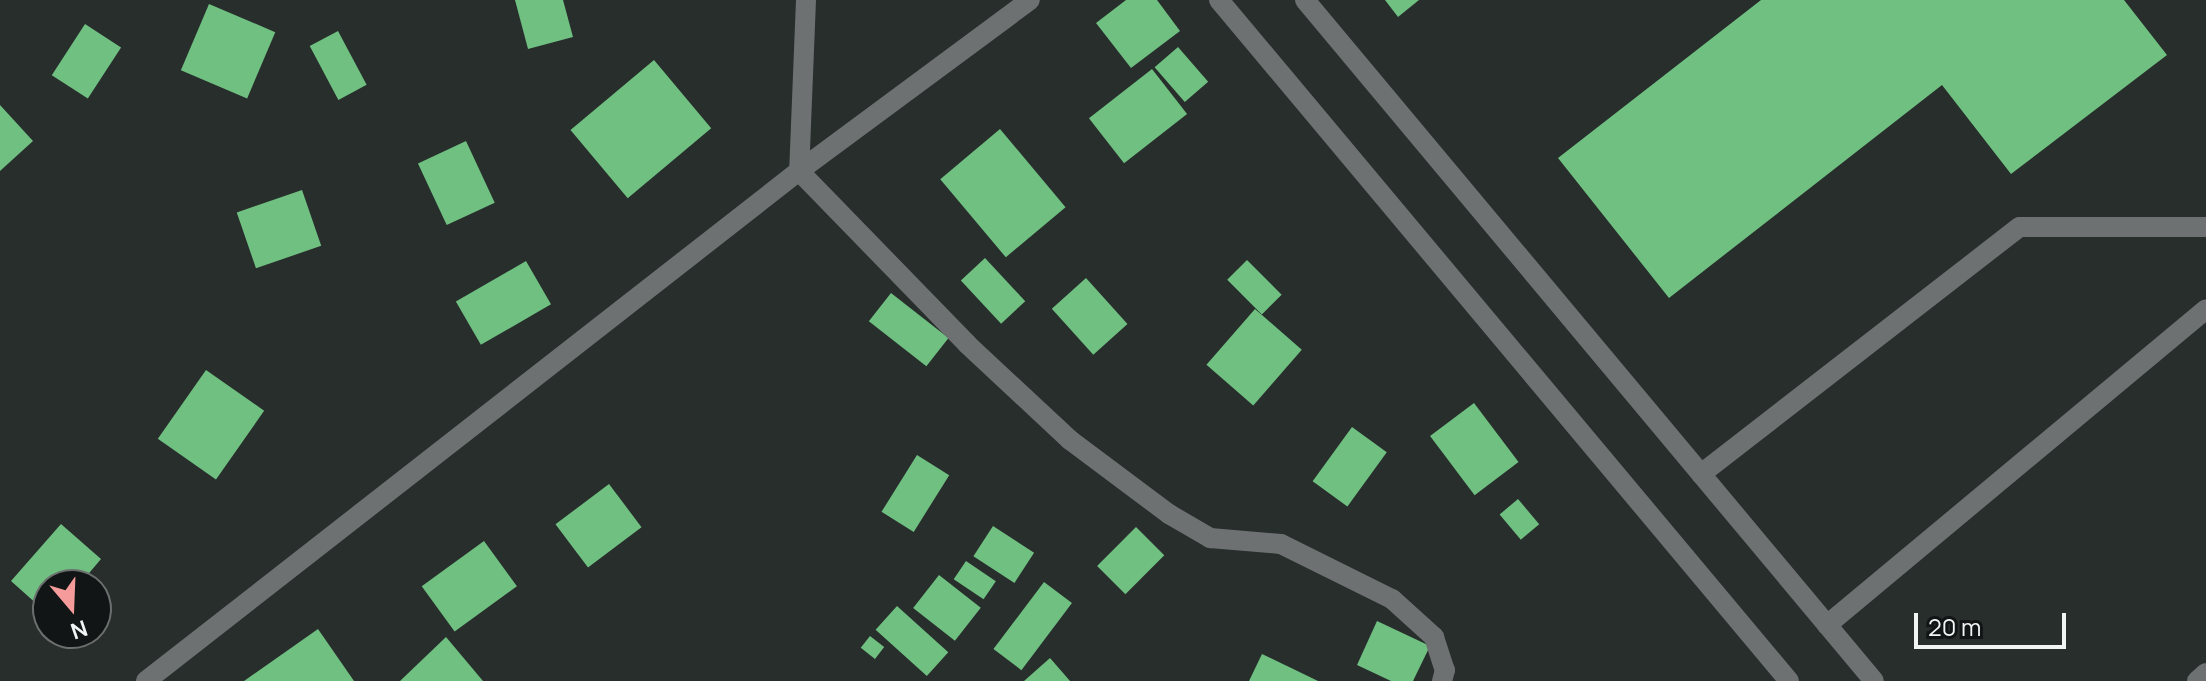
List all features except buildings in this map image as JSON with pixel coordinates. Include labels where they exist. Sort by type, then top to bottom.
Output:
[{"type":"street","points":[[806,0],[799,171],[967,344],[1070,440],[1169,514],[1210,538],[1281,544],[1392,599],[1434,637],[1445,670],[1442,681]]},
{"type":"street","points":[[146,681],[799,171],[1030,0]]},
{"type":"street","points":[[1219,0],[1789,681]]},
{"type":"street","points":[[1305,0],[1874,681]]},
{"type":"street","points":[[1701,474],[2020,227],[2206,227]]},
{"type":"street","points":[[1827,625],[2206,309]]},
{"type":"street","points":[[2197,681],[2206,673]]}]
